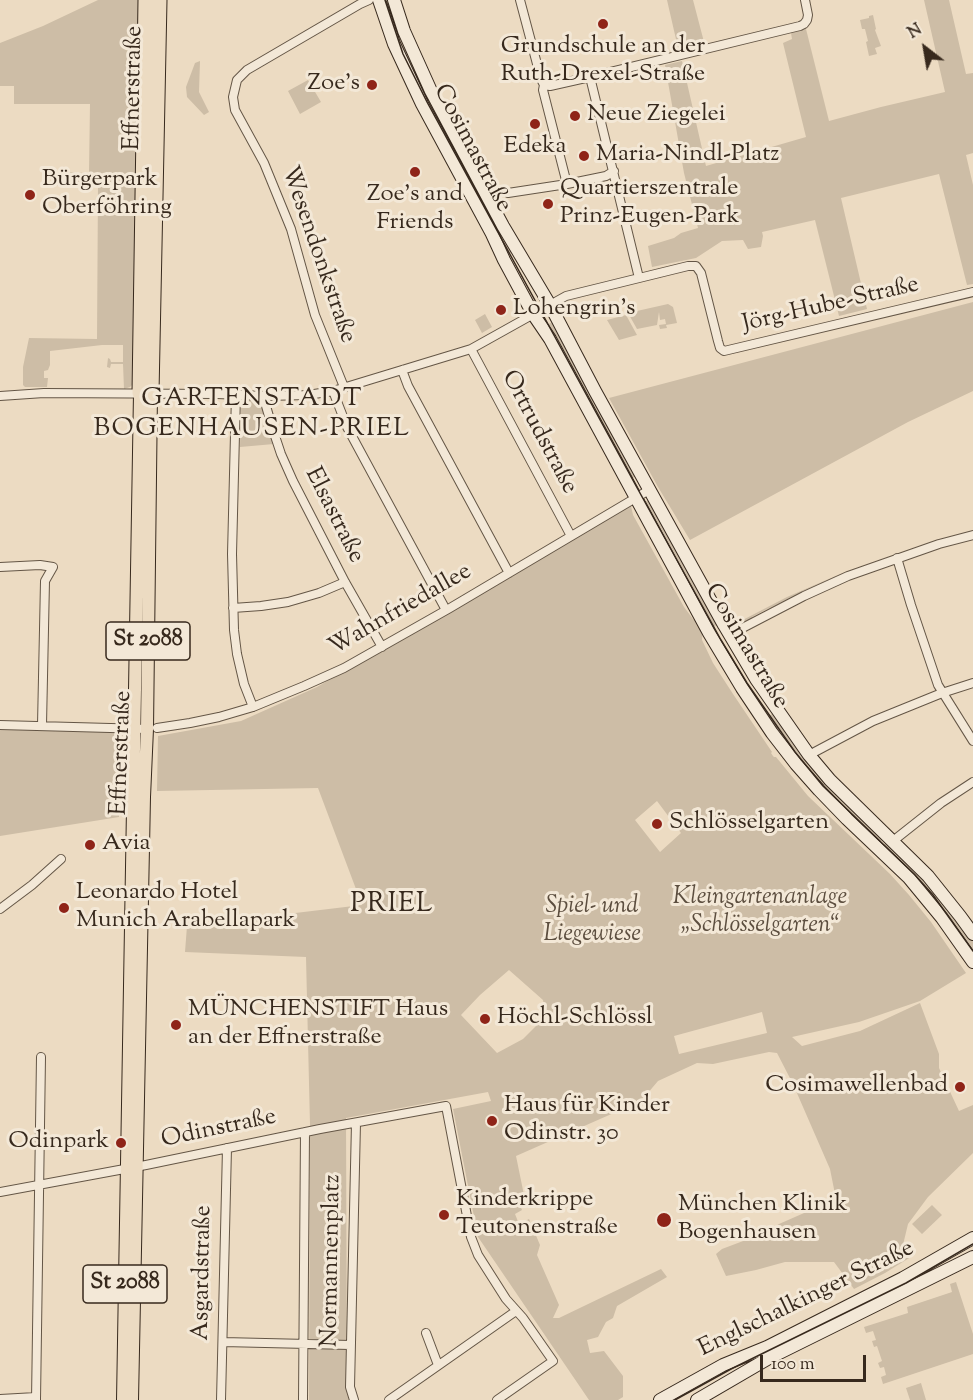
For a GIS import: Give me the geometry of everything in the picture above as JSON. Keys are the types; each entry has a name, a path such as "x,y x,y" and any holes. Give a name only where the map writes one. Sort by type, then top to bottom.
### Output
{"highway":[{"name":"Effnerstraße","path":"145,393 146,0"},
{"name":"Effnerstraße","path":"145,393 159,0"}],"main road":[{"name":"Cosimastraße","path":"379,0 394,44 422,104 504,260 533,314 550,339 715,644 742,688 763,721 796,764 847,819 909,878 942,918 973,962"},
{"name":"Cosimastraße","path":"394,0 404,31 431,91 729,635 776,709 809,755 858,809 893,841 939,889 973,934"},
{"name":"Effnerstraße","path":"145,393 137,552 146,729"},
{"name":"Effnerstraße","path":"123,1400 146,729 145,393"},
{"path":"715,644 729,635"},
{"name":"Effnerstraße","path":"132,1167 132,1400"},
{"name":"Englschalkinger Straße","path":"660,1400 723,1365 766,1347 903,1278 973,1238"},
{"name":"Englschalkinger Straße","path":"697,1400 769,1358 973,1257"}],"street":[{"name":"Wesendonkstraße","path":"344,387 315,315 291,229 267,169 235,110 233,97 237,80 247,70 369,0"},
{"path":"520,0 544,85 543,90 567,184"},
{"path":"544,85 550,86 591,77 800,26 807,20 808,15 805,0"},
{"path":"591,77 639,278"},
{"path":"508,193 606,176 614,171"},
{"name":"Jörg-Hube-Straße","path":"550,305 566,296 696,266 701,273 719,345 724,351 973,292"},
{"path":"0,396 44,393 266,396 308,395 333,391 471,349 550,305"},
{"name":"Ortrudstraße","path":"471,349 571,536"},
{"path":"402,370 408,386 509,573"},
{"path":"333,391 347,427 446,610"},
{"path":"236,394 233,608 237,654 244,684 253,707"},
{"name":"Elsastraße","path":"266,396 266,406 292,481 382,647"},
{"name":"Wahnfriedallee","path":"0,725 146,729 190,723 253,707 344,668 649,490"},
{"path":"729,635 828,585 897,558 973,535"},
{"path":"897,558 938,685 973,741"},
{"path":"0,567 40,565 53,567 45,582 42,725"},
{"path":"233,608 288,602 345,582"},
{"path":"809,755 873,721 973,683"},
{"path":"893,841 941,803 973,782"},
{"path":"0,909 61,859"},
{"path":"0,1399 36,1399 41,1057"},
{"name":"Odinstraße","path":"0,1192 446,1106 471,1237 486,1270 516,1311"},
{"name":"Normannenplatz","path":"354,1400 350,1387 350,1345 356,1123"},
{"name":"Normannenplatz","path":"303,1400 305,1132"},
{"name":"Asgardstraße","path":"221,1400 227,1148"},
{"path":"389,1400 516,1311 553,1361 497,1400"},
{"path":"426,1333 438,1365"},
{"path":"223,1342 350,1345"}],"green space":[{"path":"98,0 141,0 133,384 124,389 123,364 111,364 110,368 107,367 108,358 111,362 123,362 123,345 102,345 50,351 50,365 48,370 44,371 44,378 48,378 47,387 25,387 23,367 29,338 97,339 98,186 57,186 57,172 89,173 90,104 14,104 14,86 0,86 0,43"},
{"path":"667,0 693,0 704,42 678,48"},
{"path":"924,0 949,0 966,74 973,73 973,153 966,155 973,185 973,284 967,285 939,174 841,198 867,309 839,316 815,220 762,232 761,247 748,249 743,240 722,241 696,258 652,267 648,246 698,228 684,173 665,65 682,61 706,166 806,137 783,43 792,39 791,33 806,29 829,121 945,92"},
{"path":"392,5 516,250 505,256 424,103 384,7"},
{"path":"873,15 875,30 881,46 875,48 877,54 869,56 865,29 862,29 860,20"},
{"path":"200,61 199,92 209,112 204,115 187,97 186,87 195,63"},
{"path":"308,80 321,102 300,114 288,91"},
{"path":"973,302 973,391 908,422 690,540 609,398"},
{"path":"668,304 673,307 677,323 666,325 667,328 660,329 659,325 666,324 665,319 660,320 659,312 657,325 637,329 628,313"},
{"path":"485,314 492,327 482,333 475,320"},
{"path":"626,315 637,335 619,340 607,320"},
{"path":"554,321 638,475 629,480 545,326"},
{"path":"245,400 260,400 274,444 240,447 241,405"},
{"path":"651,498 720,623 710,629 642,504"},
{"path":"631,506 633,515 684,607 693,619 703,623 702,640 713,663 773,756 808,796 909,895 931,922 966,973 920,1001 859,1022 792,1037 802,1046 860,1031 920,1003 939,1054 939,1068 959,1111 973,1105 973,1153 928,1197 908,1224 902,1249 914,1255 854,1289 834,1262 785,1262 726,1276 716,1254 722,1249 767,1232 779,1224 836,1199 830,1169 777,1053 769,1052 713,1064 697,1063 658,1081 641,1101 516,1156 524,1195 517,1199 522,1210 515,1214 519,1224 529,1219 540,1245 537,1255 559,1305 553,1318 559,1318 661,1269 667,1277 617,1306 613,1318 606,1322 598,1337 587,1340 590,1353 604,1351 623,1376 623,1397 618,1400 589,1400 478,1237 453,1109 491,1101 488,1092 346,1118 347,1388 350,1400 309,1400 310,1125 306,957 185,952 187,926 362,905 318,788 157,791 158,736 241,721 317,687 622,509","holes":["657,801 681,833 660,852 635,820","509,970 543,1000 546,1016 523,1039 497,1053 461,1015","762,1012 767,1033 679,1054 674,1036"]},
{"path":"847,571 767,609 752,617 752,620 737,627 735,624 787,597"},
{"path":"776,711 886,836 878,844 841,809 765,719"},
{"path":"0,727 123,732 119,817 0,836"},
{"path":"889,839 973,938 973,957 882,847"},
{"path":"932,1205 942,1215 922,1234 912,1224"},
{"path":"956,1282 973,1334 973,1354 883,1384 881,1377 886,1375 884,1367 880,1368 878,1363 882,1361 877,1346 874,1347 872,1341 876,1340 873,1331 866,1333 864,1327 908,1313 907,1307 952,1292 950,1284"},
{"path":"921,1383 926,1400 910,1400 906,1388"}],"tram line":[{"path":"385,0 403,54 427,102 635,484 747,683 795,752 823,786 915,875 933,895 973,951"},
{"path":"675,1400 731,1369 906,1283 973,1244"}],"place":[{"name":"Grundschule an der Ruth-Drexel-Straße","path":"603,24"},
{"name":"Zoe's","path":"372,85"},
{"name":"Neue Ziegelei","path":"575,116"},
{"name":"Edeka","path":"535,124"},
{"name":"Maria-Nindl-Platz","path":"584,156"},
{"name":"Zoe's and Friends","path":"415,172"},
{"name":"Bürgerpark Oberföhring","path":"30,195"},
{"name":"Quartierszentrale Prinz-Eugen-Park","path":"548,204"},
{"name":"Lohengrin's","path":"501,310"},
{"name":"Schlösselgarten","path":"657,824"},
{"name":"Avia","path":"90,845"},
{"name":"Leonardo Hotel Munich Arabellapark","path":"64,908"},
{"name":"Höchl-Schlössl","path":"485,1019"},
{"name":"MÜNCHENSTIFT Haus an der Effnerstraße","path":"176,1025"},
{"name":"Cosimawellenbad","path":"960,1087"},
{"name":"Haus für Kinder Odinstr. 30","path":"492,1121"},
{"name":"Odinpark","path":"121,1143"},
{"name":"Kinderkrippe Teutonenstraße","path":"444,1215"},
{"name":"München Klinik Bogenhausen","path":"664,1220"}],"district":[{"name":"GARTENSTADT BOGENHAUSEN-PRIEL","path":"252,416"},
{"name":"PRIEL","path":"392,906"}],"park label":[{"name":"Kleingartenanlage „Schlösselgarten“","path":"760,913"},
{"name":"Spiel- und Liegewiese","path":"592,922"}]}
